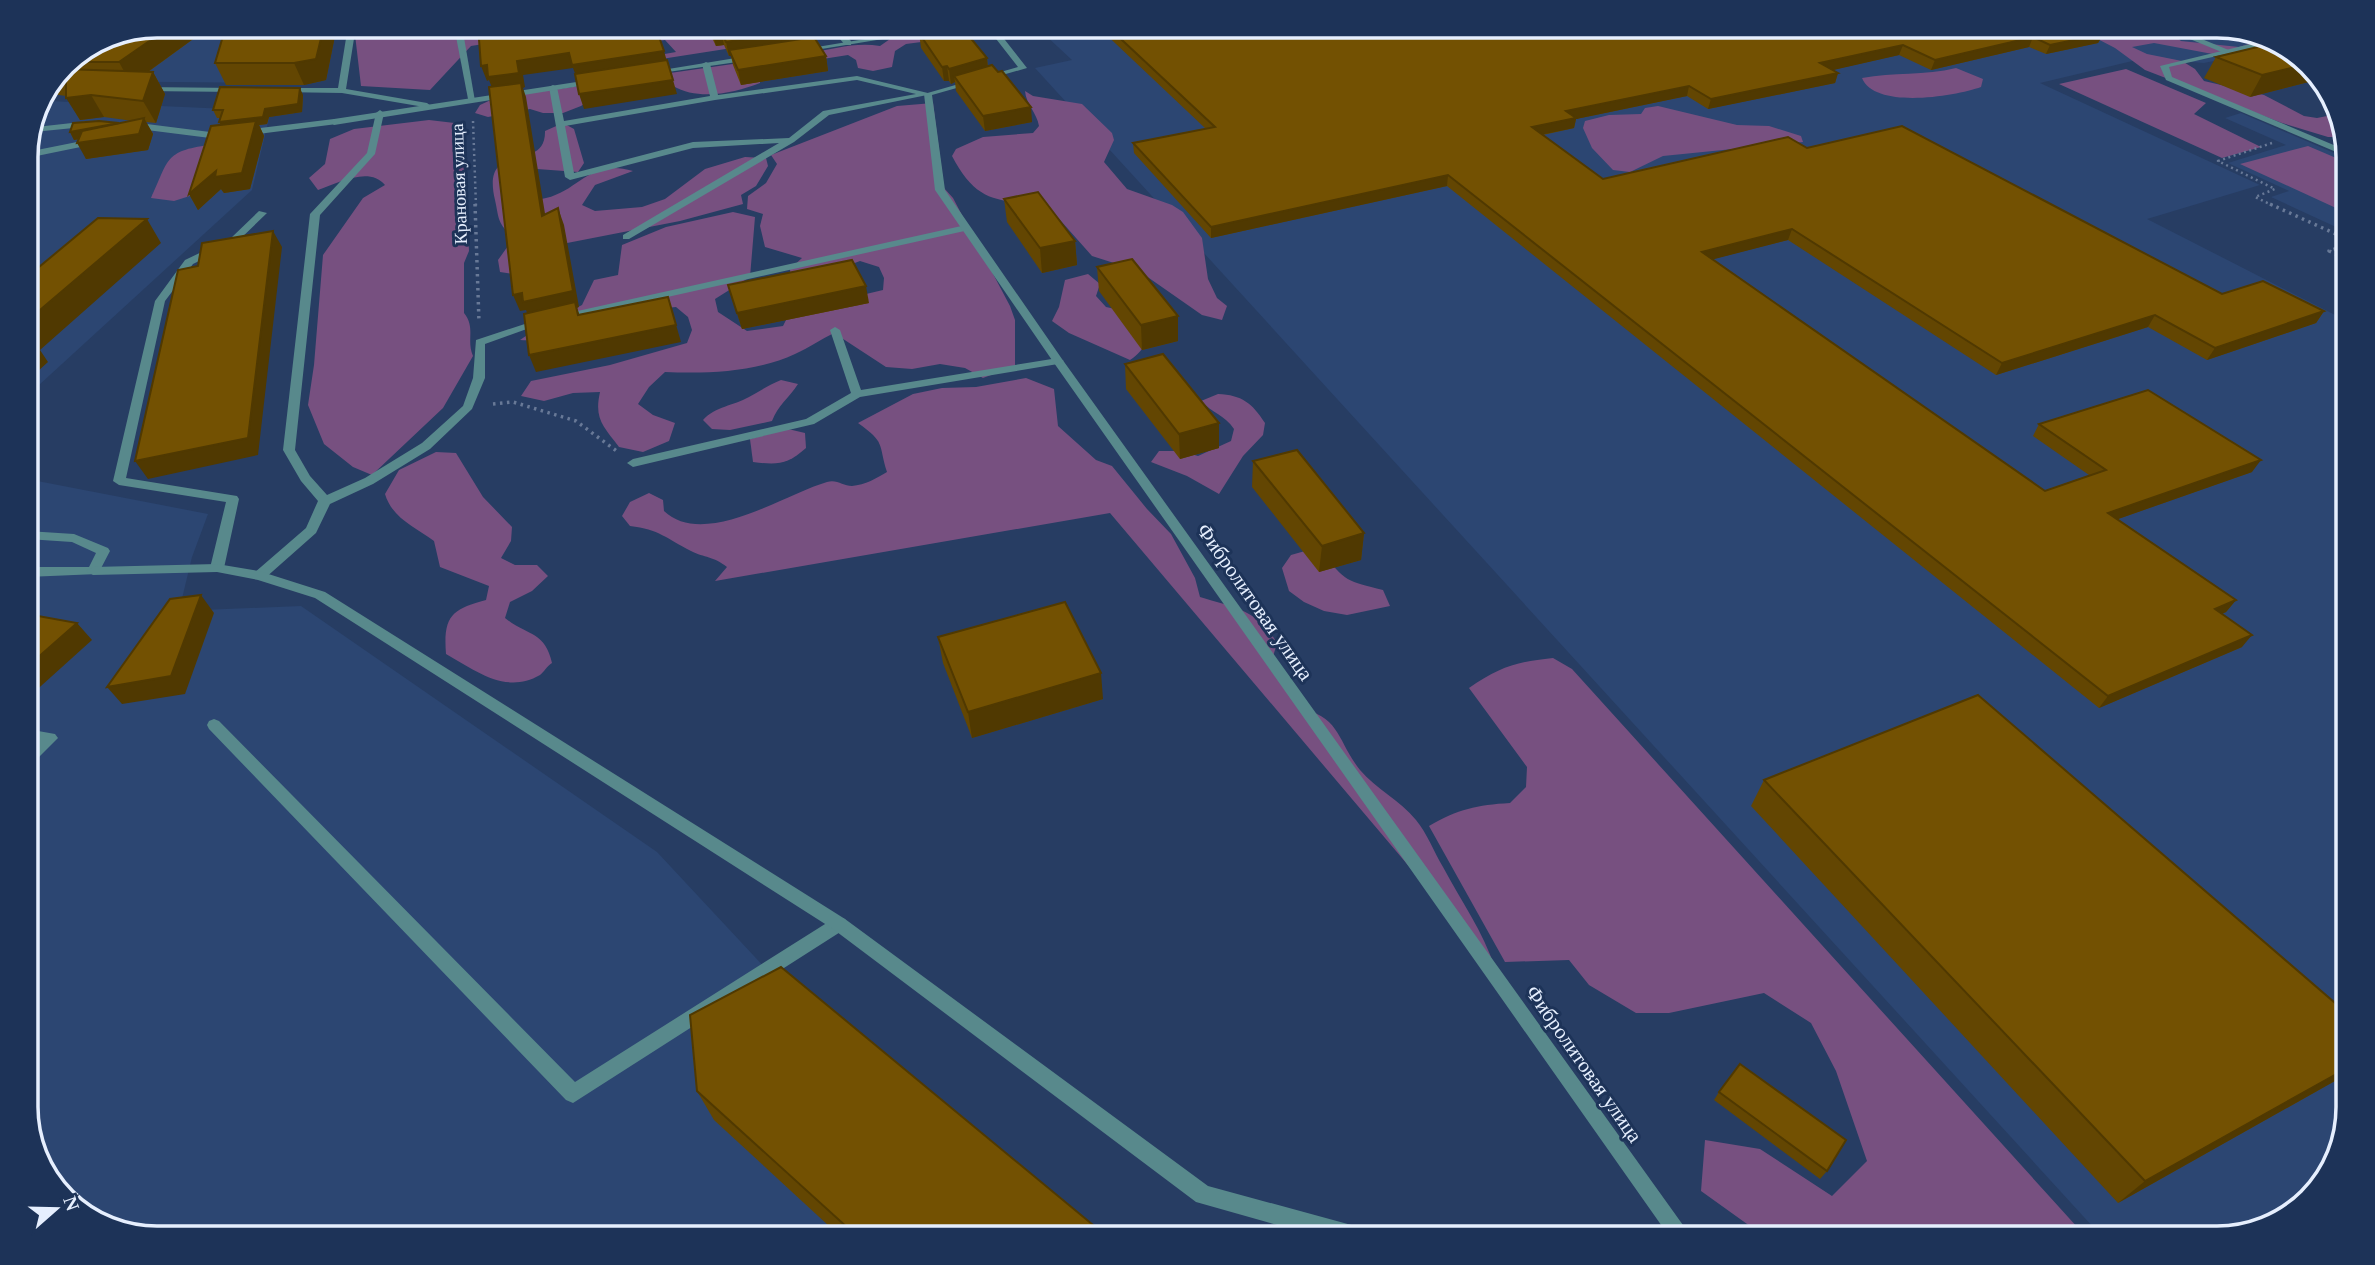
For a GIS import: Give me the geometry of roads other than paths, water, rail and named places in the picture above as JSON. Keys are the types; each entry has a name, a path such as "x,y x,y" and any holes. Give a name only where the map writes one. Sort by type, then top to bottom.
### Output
{"street":[{"path":"342,91 350,38"},
{"name":"Крановая улица","path":"460,38 472,99"},
{"path":"844,38 848,43"},
{"path":"796,51 881,38"},
{"path":"626,237 791,140 827,113 928,94 1023,68 999,38"},
{"path":"2193,38 2227,51"},
{"path":"2254,45 2164,66 2169,78 2336,149"},
{"path":"642,74 758,56"},
{"path":"706,64 715,99"},
{"path":"560,124 857,78 928,94"},
{"path":"116,124 218,136 334,122 604,79"},
{"path":"553,87 570,177 693,145 791,140"},
{"path":"136,89 246,90"},
{"path":"274,90 342,91 427,106"},
{"name":"Фибролитовая улица","path":"928,94 940,190 1058,361 1674,1226"},
{"path":"325,501 305,478 289,450 316,214 371,154 380,113"},
{"path":"43,129 104,122"},
{"path":"124,136 160,128"},
{"path":"39,152 112,138"},
{"path":"216,568 233,499 119,481 160,302 189,262 234,240 262,213"},
{"path":"259,576 311,530 325,501 369,481 426,446 468,407 480,378 480,342 530,324 966,228"},
{"path":"835,330 857,394"},
{"path":"633,463 810,422 857,394 1058,361"},
{"path":"39,536 74,538 103,551 93,571"},
{"path":"39,572 216,568 259,576 320,595 839,925 1203,1195 1306,1226"},
{"path":"214,725 573,1094 839,925"},
{"path":"39,737 50,738 39,749"}]}
